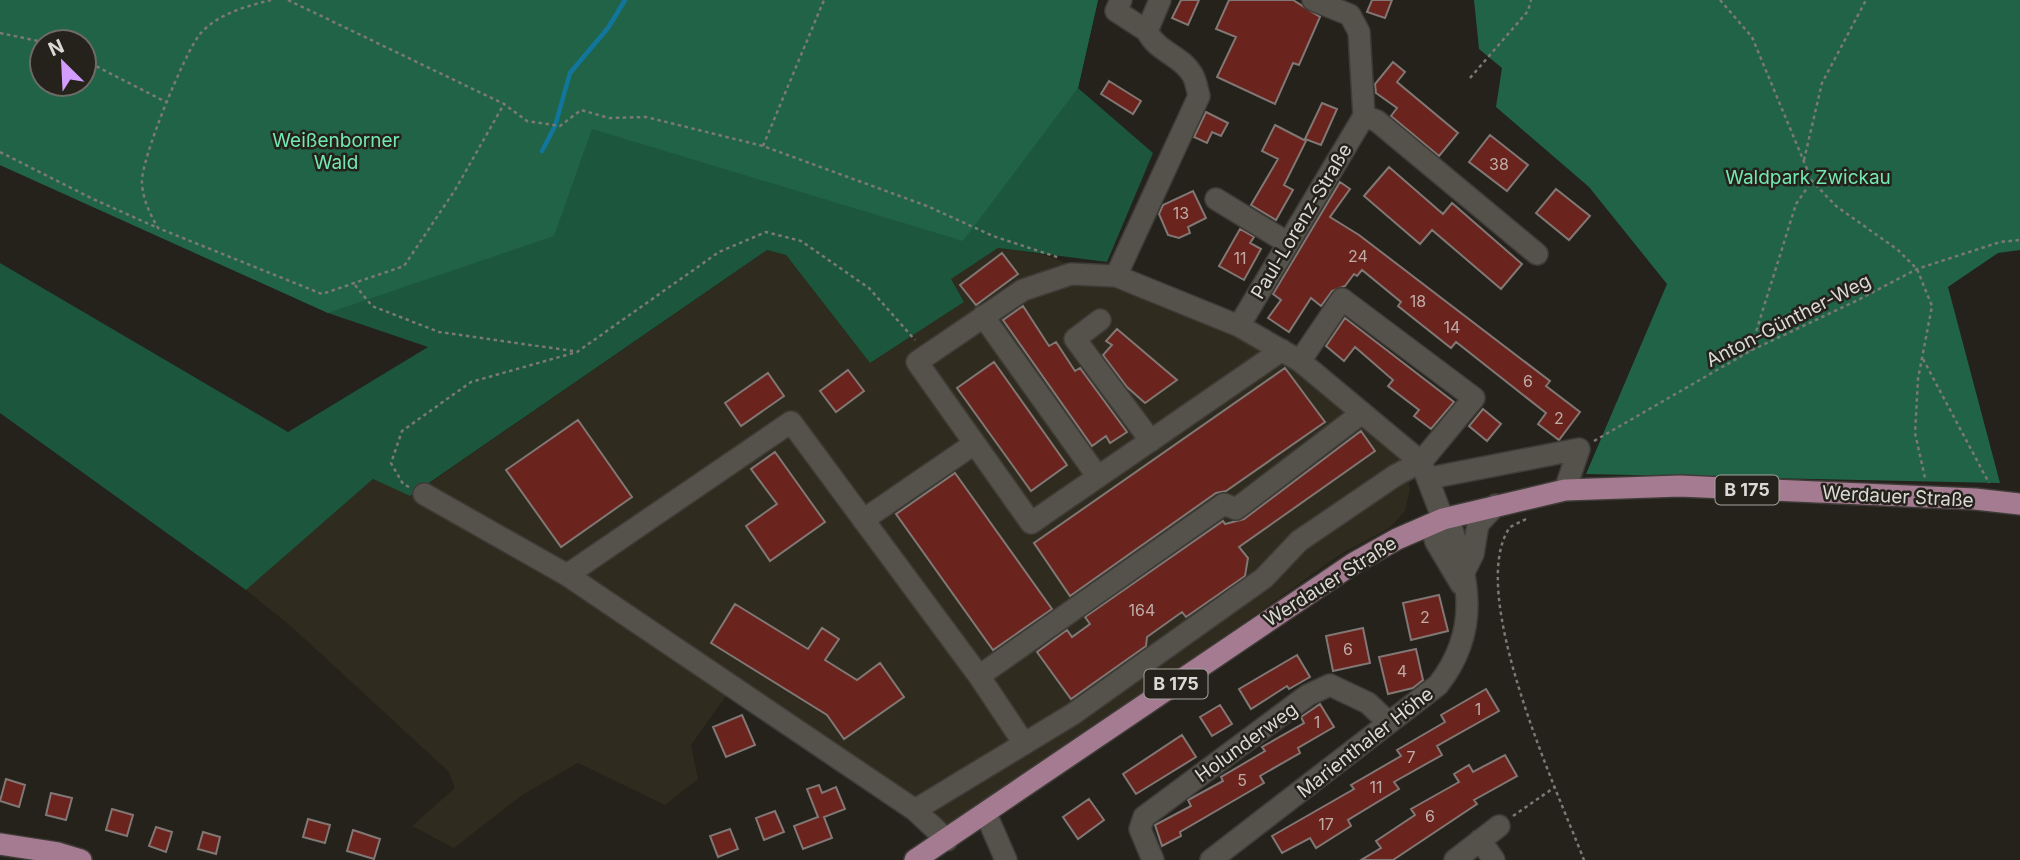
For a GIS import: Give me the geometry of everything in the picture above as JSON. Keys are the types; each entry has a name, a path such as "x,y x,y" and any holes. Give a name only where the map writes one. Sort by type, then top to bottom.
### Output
{"main road":[{"name":"Werdauer Straße","path":"915,860 1354,563 1441,521 1496,505 1565,490 1680,486 1929,497 2020,504"},
{"path":"0,844 58,853 81,860"}],"street":[{"path":"1116,276 1199,96 1193,75 1185,65 1153,44 1147,31 1116,11 1121,0"},
{"path":"1147,31 1160,0"},
{"path":"1313,0 1353,7 1359,32 1364,116 1377,121 1537,254"},
{"name":"Paul-Lorenz-Straße","path":"1239,326 1364,116"},
{"path":"1216,199 1288,243"},
{"path":"1425,470 1475,398 1342,299 1291,355 1151,441 1031,523 917,362 1023,290 1071,274 1116,276 1239,326 1291,355 1362,413 1425,470 1441,521"},
{"path":"983,316 1098,477"},
{"path":"1100,320 1074,339 1151,441"},
{"path":"979,676 1224,504 1236,509 1362,413"},
{"path":"567,575 792,422 979,676 1023,742"},
{"path":"863,520 974,444"},
{"path":"915,810 1073,714 1264,578 1299,541 1396,475 1579,449 1565,490"},
{"path":"425,494 567,575 915,810 947,840"},
{"name":"Marienthaler Höhe","path":"1211,860 1438,685 1454,666 1466,631 1465,582 1478,524 1496,505"},
{"name":"Marienthaler Höhe","path":"1441,521 1465,582"},
{"name":"Holunderweg","path":"1153,860 1140,829 1144,817 1308,695 1330,685 1368,703 1389,723"},
{"path":"986,814 1006,860"},
{"path":"1455,860 1499,826"},
{"path":"1480,840 1493,860"}],"path":[{"path":"158,228 146,207 141,181 166,102 200,35 243,7 271,0"},
{"path":"288,0 504,104 527,121 560,126 581,110 609,118 646,117 763,146 927,206 993,236 1067,260"},
{"path":"763,146 824,0"},
{"path":"1470,78 1528,10 1531,0"},
{"path":"1720,0 1752,37 1812,181 1836,206 1898,250 1917,269 1931,306 1918,379 1915,432 1929,497"},
{"path":"1804,160 1822,83 1866,0"},
{"path":"0,33 28,39"},
{"path":"98,67 166,102"},
{"path":"0,152 158,228 323,294 404,266 455,190 504,104"},
{"path":"1750,351 1796,204 1812,181"},
{"path":"425,494 403,484 391,463 402,431 471,382 577,352 719,252 766,232 801,241 869,288 927,355"},
{"name":"Anton-Günther-Weg","path":"1579,449 1750,351 1917,269 2000,243 2020,240"},
{"path":"354,284 372,306 439,331 577,352"},
{"path":"1923,359 1998,502"},
{"path":"1530,517 1510,527 1497,559 1505,639 1584,860"},
{"path":"1499,826 1556,787"}],"shaded area":[{"path":"998,248 1046,255 1252,341 1297,370 1404,456 1410,489 1405,511 1391,527 1341,554 1046,763 950,827 934,820 728,693 691,745 698,779 665,805 578,763 522,795 454,848 412,826 455,788 449,772 293,628 246,590 373,479 411,496 767,250 786,255 870,363 964,302 950,279"}],"green space":[{"path":"0,0 1098,0 1078,88 1153,153 1107,262 998,248 951,279 964,302 870,363 786,255 767,250 410,496 373,479 246,590 0,413 0,263 288,432 428,347 328,313 0,165"},
{"name":"Weißenborner Wald","path":"0,0 1098,0 1078,88 963,241 592,129 554,236 328,313 0,165"},
{"name":"Waldpark Zwickau","path":"1474,0 2020,0 2020,250 1998,253 1948,287 2000,483 1586,474 1667,284 1589,187 1496,107 1502,68 1479,49"}],"building":[{"path":"1181,0 1199,0 1188,25 1172,18"},
{"path":"1229,0 1293,0 1320,17 1299,65 1293,63 1275,104 1217,77 1236,37 1216,29"},
{"path":"1372,0 1392,0 1385,18 1367,12"},
{"path":"1393,62 1405,72 1397,82 1458,133 1439,156 1391,116 1397,108 1376,93 1375,84"},
{"path":"1109,81 1141,101 1133,114 1101,94"},
{"path":"1322,103 1337,109 1321,145 1305,139"},
{"path":"1206,112 1228,123 1221,136 1212,132 1207,143 1194,137"},
{"path":"1275,125 1306,141 1284,185 1293,190 1276,220 1251,205 1278,159 1262,151"},
{"path":"1490,135 1528,165 1507,191 1469,162"},
{"path":"1389,167 1443,214 1452,203 1522,264 1501,289 1432,230 1420,244 1364,196"},
{"path":"1340,182 1350,189 1330,217 1359,235 1550,381 1546,386 1580,412 1559,440 1538,424 1546,413 1456,342 1451,348 1398,306 1401,302 1362,270 1357,276 1354,274 1345,286 1332,291 1321,306 1311,298 1289,332 1268,318 1281,300 1273,294"},
{"path":"1556,189 1590,216 1569,240 1536,213"},
{"path":"1193,191 1206,218 1188,227 1190,233 1179,238 1168,235 1159,214 1163,205"},
{"path":"1240,229 1254,237 1250,243 1261,249 1244,280 1219,266"},
{"path":"1002,253 1018,274 976,305 960,285"},
{"path":"1023,306 1049,346 1056,342 1075,371 1080,368 1127,432 1110,443 1106,436 1092,446 1003,320"},
{"path":"1345,318 1454,402 1431,429 1414,416 1419,410 1388,386 1393,380 1355,347 1344,361 1326,346"},
{"path":"1117,329 1177,380 1145,403 1127,387 1103,355 1112,345 1106,341"},
{"path":"994,362 1067,465 1031,491 957,388"},
{"path":"1285,368 1325,422 1226,491 1216,493 1070,596 1034,543"},
{"path":"848,370 864,391 836,412 820,391"},
{"path":"768,373 784,396 741,426 725,403"},
{"path":"1483,409 1501,424 1487,441 1469,426"},
{"path":"578,420 632,497 561,547 506,470"},
{"path":"1361,431 1375,451 1239,547 1248,558 1245,576 1186,617 1182,612 1147,637 1146,646 1071,699 1037,652 1067,630 1072,637 1090,624 1085,617 1223,521 1225,524 1244,519"},
{"path":"775,452 825,522 770,561 746,526 777,504 751,469"},
{"path":"955,473 1052,609 993,650 896,514"},
{"path":"1439,595 1448,631 1411,640 1403,603"},
{"path":"735,604 808,649 822,628 839,639 825,660 857,680 880,663 904,697 844,739 827,715 711,643"},
{"path":"1363,628 1370,663 1333,671 1326,636"},
{"path":"1416,649 1423,680 1413,688 1388,694 1379,657"},
{"path":"1297,655 1310,677 1289,689 1287,686 1251,709 1239,689"},
{"path":"1486,689 1499,711 1437,746 1442,755 1394,782 1399,789 1348,820 1351,826 1316,848 1310,838 1282,853 1272,836 1354,789 1351,785 1401,756 1397,750 1445,722 1441,715"},
{"path":"1320,704 1334,727 1298,748 1300,753 1260,776 1264,783 1180,832 1181,836 1162,846 1155,825 1191,806 1188,800 1223,781 1221,777 1265,751 1262,747 1304,723 1301,717"},
{"path":"1220,705 1232,724 1212,736 1200,717"},
{"path":"742,715 755,745 726,757 713,727"},
{"path":"1182,735 1196,757 1136,794 1123,774"},
{"path":"1505,755 1517,776 1474,800 1477,804 1393,860 1361,860 1381,848 1376,841 1415,815 1411,809 1459,782 1454,774 1469,765 1473,772"},
{"path":"6,779 25,785 19,807 0,801"},
{"path":"819,785 822,793 836,787 845,809 824,817 832,838 803,849 794,826 818,817 807,789"},
{"path":"51,793 72,798 66,820 46,815"},
{"path":"1089,799 1104,820 1078,839 1063,817"},
{"path":"112,809 133,815 127,836 106,830"},
{"path":"775,811 784,832 764,840 756,818"},
{"path":"308,819 330,825 325,843 303,837"},
{"path":"156,827 172,832 166,852 149,846"},
{"path":"730,829 738,849 718,857 710,836"},
{"path":"353,830 380,839 374,859 347,851"},
{"path":"203,832 220,837 216,854 198,849"}],"waterway":[{"path":"542,151 555,126 570,73 608,28 625,0"}]}
